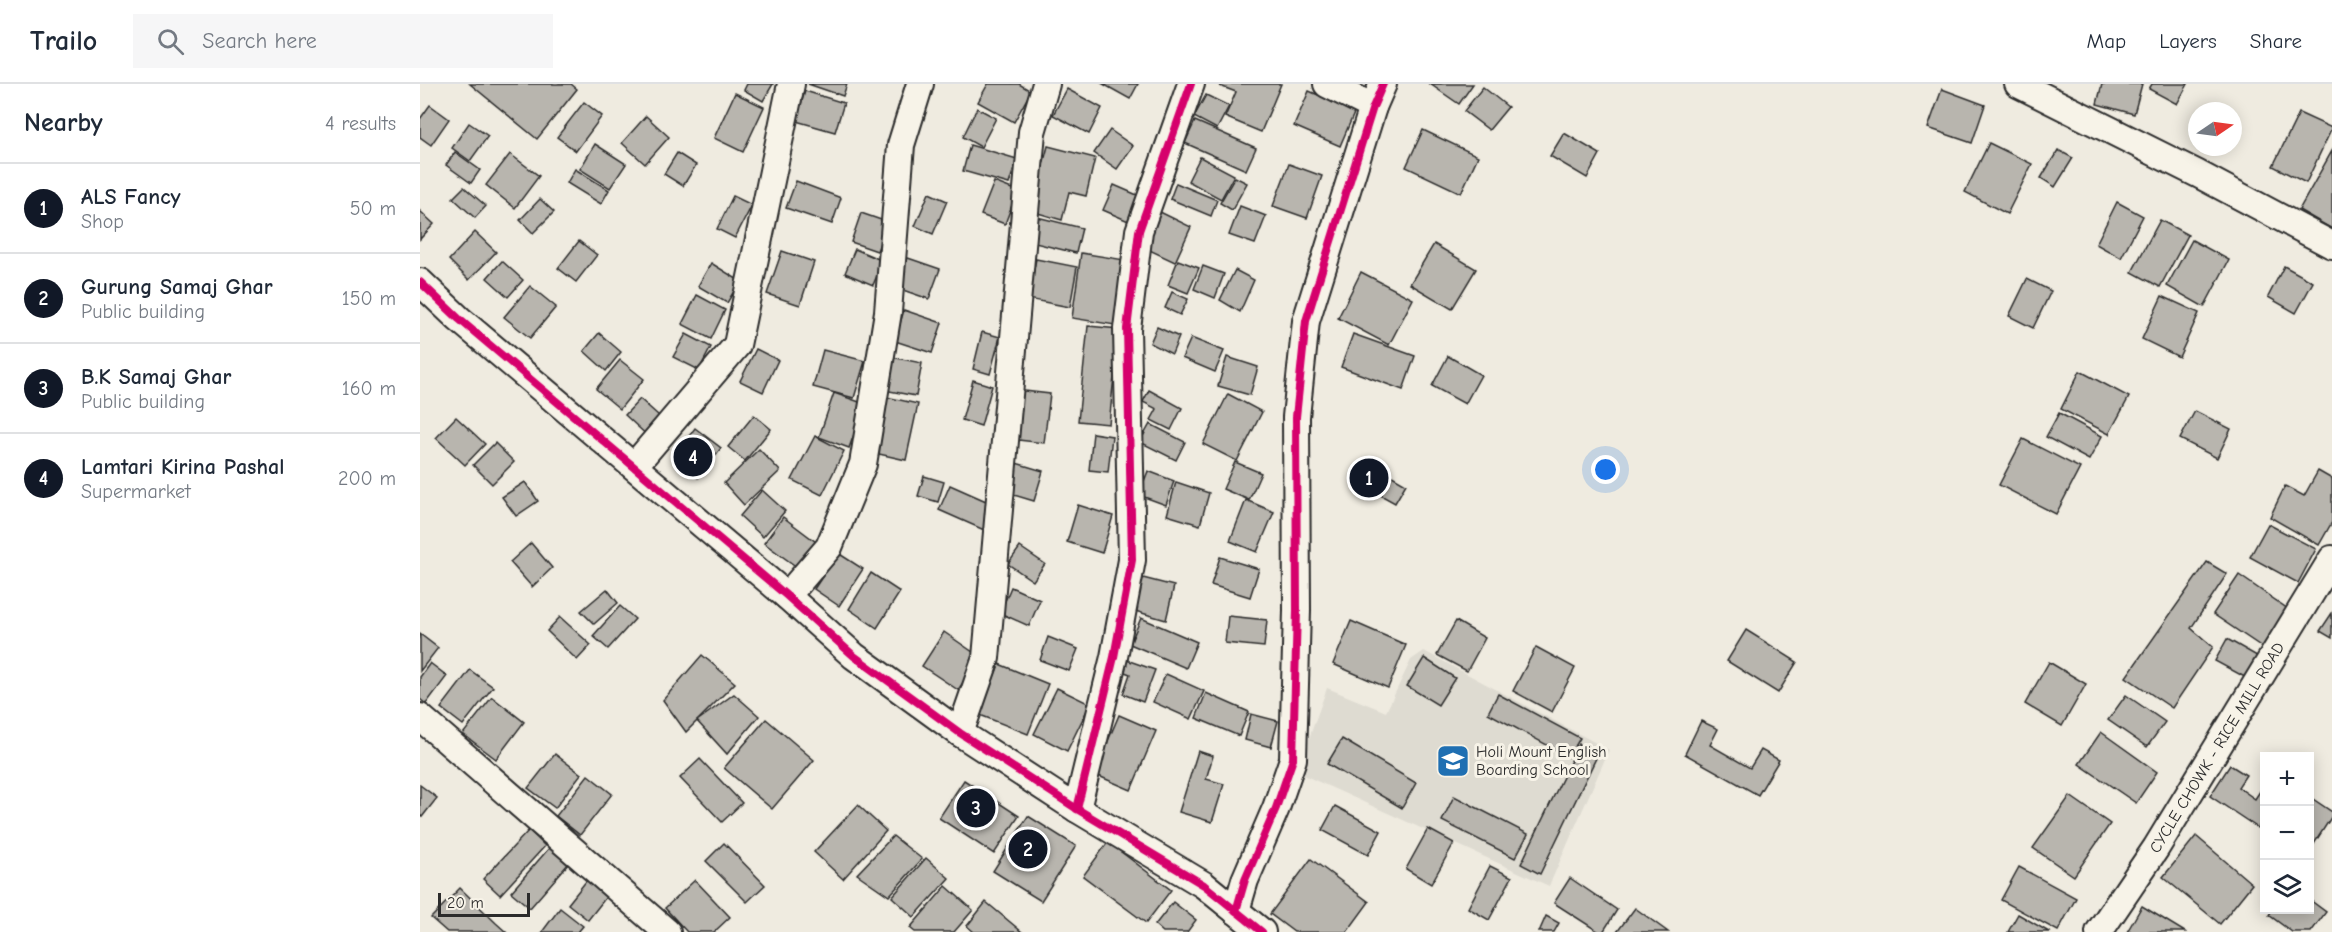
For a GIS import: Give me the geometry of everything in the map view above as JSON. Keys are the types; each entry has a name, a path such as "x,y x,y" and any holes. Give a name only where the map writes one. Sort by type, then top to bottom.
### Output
{"street":[{"path":"634,466 737,345 791,84"},
{"path":"787,596 829,547 863,464 888,312 901,145 920,84"},
{"path":"960,733 986,658 1032,132 1046,84"},
{"path":"1077,809 1114,657 1132,560 1127,329 1139,231 1191,84"},
{"path":"1236,910 1245,880 1276,808 1293,759 1297,610 1296,417 1305,321 1378,96 1327,84"},
{"path":"2018,84 2198,174 2332,245"},
{"path":"420,282 459,319 787,596 854,656 960,733 1077,809 1204,885 1262,932"},
{"name":"CYCLE CHOWK - RICE MILL ROAD","path":"2099,932 2156,848 2332,560"},
{"path":"420,717 667,932"}],"shaded area":[{"name":"Holi Mount English Boarding School","path":"1424,651 1609,750 1549,886 1297,772 1327,688 1386,712 1411,660"}],"building":[{"path":"470,84 571,84 577,89 537,139"},
{"path":"747,84 773,84 763,101 744,90"},
{"path":"808,84 847,84 843,96"},
{"path":"988,84 1019,84 1031,91 1014,122 978,102"},
{"path":"1103,84 1138,84 1130,99"},
{"path":"1221,84 1281,84 1261,132 1225,117 1236,92 1220,86"},
{"path":"1430,84 1473,84 1459,104"},
{"path":"2102,84 2142,84 2134,114 2097,104"},
{"path":"2152,84 2188,84 2177,104 2149,89"},
{"path":"1483,87 1508,107 1489,130 1464,111"},
{"path":"1067,89 1102,108 1089,134 1053,115"},
{"path":"1942,89 1985,105 1972,143 1928,128"},
{"path":"805,91 844,103 835,132 796,121"},
{"path":"1309,91 1355,111 1340,146 1294,126"},
{"path":"735,93 764,107 743,152 714,138"},
{"path":"1206,95 1229,106 1217,129 1194,117"},
{"path":"584,102 602,116 576,151 557,137"},
{"path":"430,105 449,119 431,145 420,137 420,119"},
{"path":"977,108 996,118 981,147 963,137"},
{"path":"2299,113 2332,128 2306,183 2273,166"},
{"path":"646,116 669,137 645,164 622,143"},
{"path":"1195,121 1256,148 1246,170 1185,143"},
{"path":"469,123 488,136 470,161 452,148"},
{"path":"1110,130 1133,146 1117,169 1094,153"},
{"path":"1423,130 1478,156 1461,193 1406,167"},
{"path":"1564,133 1600,154 1587,178 1550,156"},
{"path":"1989,143 2032,164 2007,214 1965,192"},
{"path":"595,144 626,164 610,188 580,169"},
{"path":"970,145 1017,159 1009,184 963,171"},
{"path":"1048,146 1095,158 1086,196 1069,192 1062,220 1031,211"},
{"path":"2058,150 2073,158 2055,187 2041,178"},
{"path":"2332,151 2332,229 2299,210"},
{"path":"455,152 480,170 471,183 446,165"},
{"path":"677,153 696,165 683,186 664,174"},
{"path":"510,154 539,176 515,208 486,185"},
{"path":"1200,157 1234,175 1221,199 1188,181"},
{"path":"1289,164 1322,176 1307,218 1273,206"},
{"path":"575,169 609,190 601,204 567,183"},
{"path":"1235,177 1247,183 1232,210 1220,203"},
{"path":"796,181 841,198 832,224 786,208"},
{"path":"994,182 1017,191 1005,224 981,215"},
{"path":"1176,183 1217,200 1211,216 1170,199"},
{"path":"1114,185 1144,198 1133,223 1103,210"},
{"path":"464,187 486,206 475,218 453,198"},
{"path":"929,193 947,201 933,234 915,226"},
{"path":"733,196 752,205 735,238 717,229"},
{"path":"540,199 554,212 533,233 520,220"},
{"path":"2117,202 2143,216 2121,258 2096,244"},
{"path":"1240,206 1266,216 1255,244 1229,235"},
{"path":"420,211 434,224 420,239"},
{"path":"1160,212 1191,227 1175,262 1143,247"},
{"path":"861,213 887,222 877,251 851,242"},
{"path":"1037,217 1082,228 1076,253 1031,242"},
{"path":"2160,220 2188,235 2160,287 2132,272"},
{"path":"475,232 496,252 469,280 449,260"},
{"path":"2192,240 2229,260 2204,307 2167,286"},
{"path":"579,241 597,255 576,282 558,268"},
{"path":"1434,244 1476,269 1452,309 1410,284"},
{"path":"855,249 883,261 873,285 845,273"},
{"path":"782,251 814,262 800,305 767,294"},
{"path":"1081,253 1125,260 1115,325 1072,318"},
{"path":"908,258 940,269 929,299 897,288"},
{"path":"1036,259 1077,267 1070,307 1028,299"},
{"path":"1178,260 1199,268 1188,293 1168,285"},
{"path":"502,261 523,280 508,297 487,278"},
{"path":"711,263 740,281 727,303 698,286"},
{"path":"1203,266 1224,274 1215,298 1194,289"},
{"path":"2284,266 2313,282 2296,313 2268,297"},
{"path":"1235,270 1254,280 1240,312 1220,300"},
{"path":"1361,272 1413,299 1389,345 1338,318"},
{"path":"2027,279 2051,291 2033,328 2009,316"},
{"path":"530,286 556,307 530,338 504,317"},
{"path":"1172,292 1188,299 1180,315 1165,308"},
{"path":"697,295 725,310 711,339 682,324"},
{"path":"2162,296 2199,313 2179,357 2142,339"},
{"path":"904,310 942,323 932,353 895,341"},
{"path":"1088,326 1119,329 1109,424 1078,421"},
{"path":"1157,327 1179,337 1172,354 1150,343"},
{"path":"982,332 1000,337 990,374 973,369"},
{"path":"599,333 621,352 606,371 584,351"},
{"path":"686,334 711,347 699,370 673,357"},
{"path":"1353,334 1415,356 1403,390 1341,367"},
{"path":"1191,338 1224,351 1215,372 1182,358"},
{"path":"756,349 778,360 763,392 740,381"},
{"path":"823,350 865,361 854,398 813,387"},
{"path":"1448,356 1481,375 1465,404 1432,386"},
{"path":"891,357 922,363 916,396 884,390"},
{"path":"1227,357 1258,367 1250,395 1218,386"},
{"path":"620,360 644,379 620,409 596,389"},
{"path":"2080,371 2129,397 2109,434 2061,409"},
{"path":"973,380 992,386 981,426 962,420"},
{"path":"1016,390 1050,394 1044,443 1010,439"},
{"path":"1149,390 1182,408 1171,430 1151,420 1157,409 1143,402"},
{"path":"834,393 865,404 849,448 819,437"},
{"path":"1228,394 1262,412 1237,461 1203,444"},
{"path":"882,396 918,404 906,460 870,452"},
{"path":"640,399 667,423 651,439 625,415"},
{"path":"2195,411 2231,429 2217,458 2180,439"},
{"path":"2059,413 2102,436 2089,460 2046,437"},
{"path":"754,415 771,429 745,461 728,447"},
{"path":"456,417 485,444 465,465 436,438"},
{"path":"1150,424 1185,442 1176,460 1140,442"},
{"path":"695,428 721,448 698,478 672,459"},
{"path":"1093,433 1112,436 1108,472 1089,470"},
{"path":"815,436 844,451 822,495 792,480"},
{"path":"2023,439 2080,468 2056,514 1999,485"},
{"path":"495,443 514,462 492,484 473,465"},
{"path":"759,449 780,471 744,505 724,483"},
{"path":"1235,462 1261,473 1249,500 1223,489"},
{"path":"1368,462 1406,484 1395,503 1357,482"},
{"path":"1016,463 1043,471 1034,501 1007,493"},
{"path":"1148,471 1174,481 1166,505 1139,495"},
{"path":"2318,471 2332,479 2332,522 2319,545 2270,517 2285,486 2304,496"},
{"path":"924,476 944,482 938,502 918,496"},
{"path":"525,482 538,501 516,516 502,497"},
{"path":"1176,482 1209,493 1200,525 1167,515"},
{"path":"950,485 995,505 984,530 939,510"},
{"path":"762,490 785,511 763,537 740,516"},
{"path":"1246,500 1274,512 1257,552 1230,541"},
{"path":"1078,505 1113,516 1102,553 1067,542"},
{"path":"783,517 816,542 797,567 764,543"},
{"path":"2268,524 2316,549 2298,583 2250,557"},
{"path":"531,543 552,568 532,587 510,562"},
{"path":"1020,547 1045,564 1033,581 1008,564"},
{"path":"838,553 863,569 839,606 814,589"},
{"path":"1220,557 1259,569 1250,597 1211,585"},
{"path":"2207,562 2227,574 2191,628 2213,647 2172,708 2126,677"},
{"path":"871,573 900,592 877,628 849,609"},
{"path":"2239,575 2288,609 2262,647 2213,614"},
{"path":"1143,578 1174,586 1166,620 1135,611"},
{"path":"1011,587 1040,600 1029,626 1000,613"},
{"path":"607,589 618,603 594,624 581,611"},
{"path":"620,606 635,619 608,649 593,636"},
{"path":"2332,613 2332,638 2320,631"},
{"path":"1228,616 1267,620 1264,647 1225,643"},
{"path":"560,617 591,645 577,660 547,631"},
{"path":"1141,618 1197,642 1186,668 1130,644"},
{"path":"1351,621 1406,645 1388,688 1333,664"},
{"path":"1456,621 1485,638 1467,671 1437,655"},
{"path":"1746,630 1797,662 1778,693 1727,661"},
{"path":"944,632 980,657 958,690 922,666"},
{"path":"420,634 438,648 420,671"},
{"path":"1048,637 1078,649 1069,671 1040,660"},
{"path":"2227,639 2264,660 2252,681 2215,661"},
{"path":"1536,647 1575,668 1552,712 1513,691"},
{"path":"702,655 735,683 686,732 663,700"},
{"path":"1121,658 1155,670 1143,702 1123,694 1130,674 1117,669"},
{"path":"1424,658 1455,678 1438,705 1407,686"},
{"path":"2049,662 2086,684 2062,726 2025,704"},
{"path":"430,663 447,676 426,704 420,699 420,677"},
{"path":"999,664 1048,684 1028,734 980,715"},
{"path":"470,670 493,687 463,725 441,708"},
{"path":"1166,674 1204,691 1191,719 1153,702"},
{"path":"1057,688 1090,704 1067,751 1034,734"},
{"path":"1206,693 1249,712 1239,736 1196,718"},
{"path":"734,694 759,716 727,754 697,721"},
{"path":"1498,694 1580,738 1569,757 1488,713"},
{"path":"2126,695 2165,722 2147,747 2108,720"},
{"path":"492,697 524,722 496,759 463,734"},
{"path":"1251,714 1278,721 1271,747 1245,740"},
{"path":"1119,715 1156,731 1131,790 1094,774"},
{"path":"766,719 814,760 772,809 724,768"},
{"path":"1701,721 1718,729 1710,745 1750,768 1761,750 1779,760 1758,795 1685,754"},
{"path":"2101,732 2157,772 2136,803 2079,764"},
{"path":"1342,739 1416,783 1402,808 1327,764"},
{"path":"1579,744 1598,754 1540,874 1521,864"},
{"path":"1198,751 1213,756 1206,779 1224,784 1212,822 1179,812"},
{"path":"555,754 581,774 555,808 528,788"},
{"path":"700,759 742,803 722,822 680,778"},
{"path":"2230,765 2246,775 2238,787 2255,799 2260,791 2258,828 2210,796"},
{"path":"588,775 612,794 580,835 556,816"},
{"path":"964,780 1019,816 994,854 939,818"},
{"path":"420,785 437,798 422,817 420,815"},
{"path":"1454,796 1528,834 1515,858 1442,821"},
{"path":"2070,796 2110,824 2074,876 2033,848"},
{"path":"2314,800 2332,812 2332,816 2314,844"},
{"path":"858,805 886,831 843,879 814,852"},
{"path":"1335,806 1381,831 1368,855 1322,830"},
{"path":"1028,816 1076,846 1041,901 993,871"},
{"path":"1428,829 1454,843 1431,884 1406,869"},
{"path":"529,830 545,846 500,895 483,879"},
{"path":"893,836 922,859 889,896 857,874"},
{"path":"2196,836 2252,884 2220,924 2163,877"},
{"path":"1108,842 1171,890 1146,923 1083,876"},
{"path":"724,843 765,885 747,902 706,861"},
{"path":"550,847 569,863 530,908 511,892"},
{"path":"926,858 949,878 914,917 892,897"},
{"path":"1311,859 1369,902 1347,932 1294,932 1270,914"},
{"path":"1490,866 1512,877 1489,920 1468,908"},
{"path":"2019,867 2076,898 2058,931 2001,900"},
{"path":"591,875 610,892 588,920 568,904"},
{"path":"1570,878 1617,910 1603,932 1599,932 1554,903"},
{"path":"695,880 730,917 714,932 687,932 665,908"},
{"path":"946,886 973,910 954,932 915,932 910,928"},
{"path":"460,888 506,932 447,932 431,918"},
{"path":"986,902 1022,932 974,932 967,926"},
{"path":"1173,902 1196,920 1187,932 1163,932 1155,925"},
{"path":"2314,903 2326,912 2311,932 2292,932 2269,915 2314,914"},
{"path":"2142,906 2185,932 2127,932"},
{"path":"560,908 583,926 578,932 542,932"},
{"path":"1635,908 1668,932 1617,932"},
{"path":"2018,914 2049,932 2008,932"},
{"path":"1546,916 1559,923 1554,932 1539,932"}],"cycle path":[{"path":"1077,809 1114,657 1132,560 1127,329 1139,231 1191,84"},
{"path":"1236,911 1245,880 1276,808 1293,759 1297,610 1296,417 1306,321 1373,107 1383,84"},
{"path":"420,282 459,319 787,596 854,656 960,733 1077,809 1204,885 1262,932"}],"place":[{"name":"Lamtari Kirina Pashal","path":"693,457"},
{"name":"ALS Fancy","path":"1369,478"},
{"name":"Holi Mount English Boarding School","path":"1453,761"},
{"name":"B.K Samaj Ghar","path":"976,808"},
{"name":"Gurung Samaj Ghar","path":"1028,849"}]}
